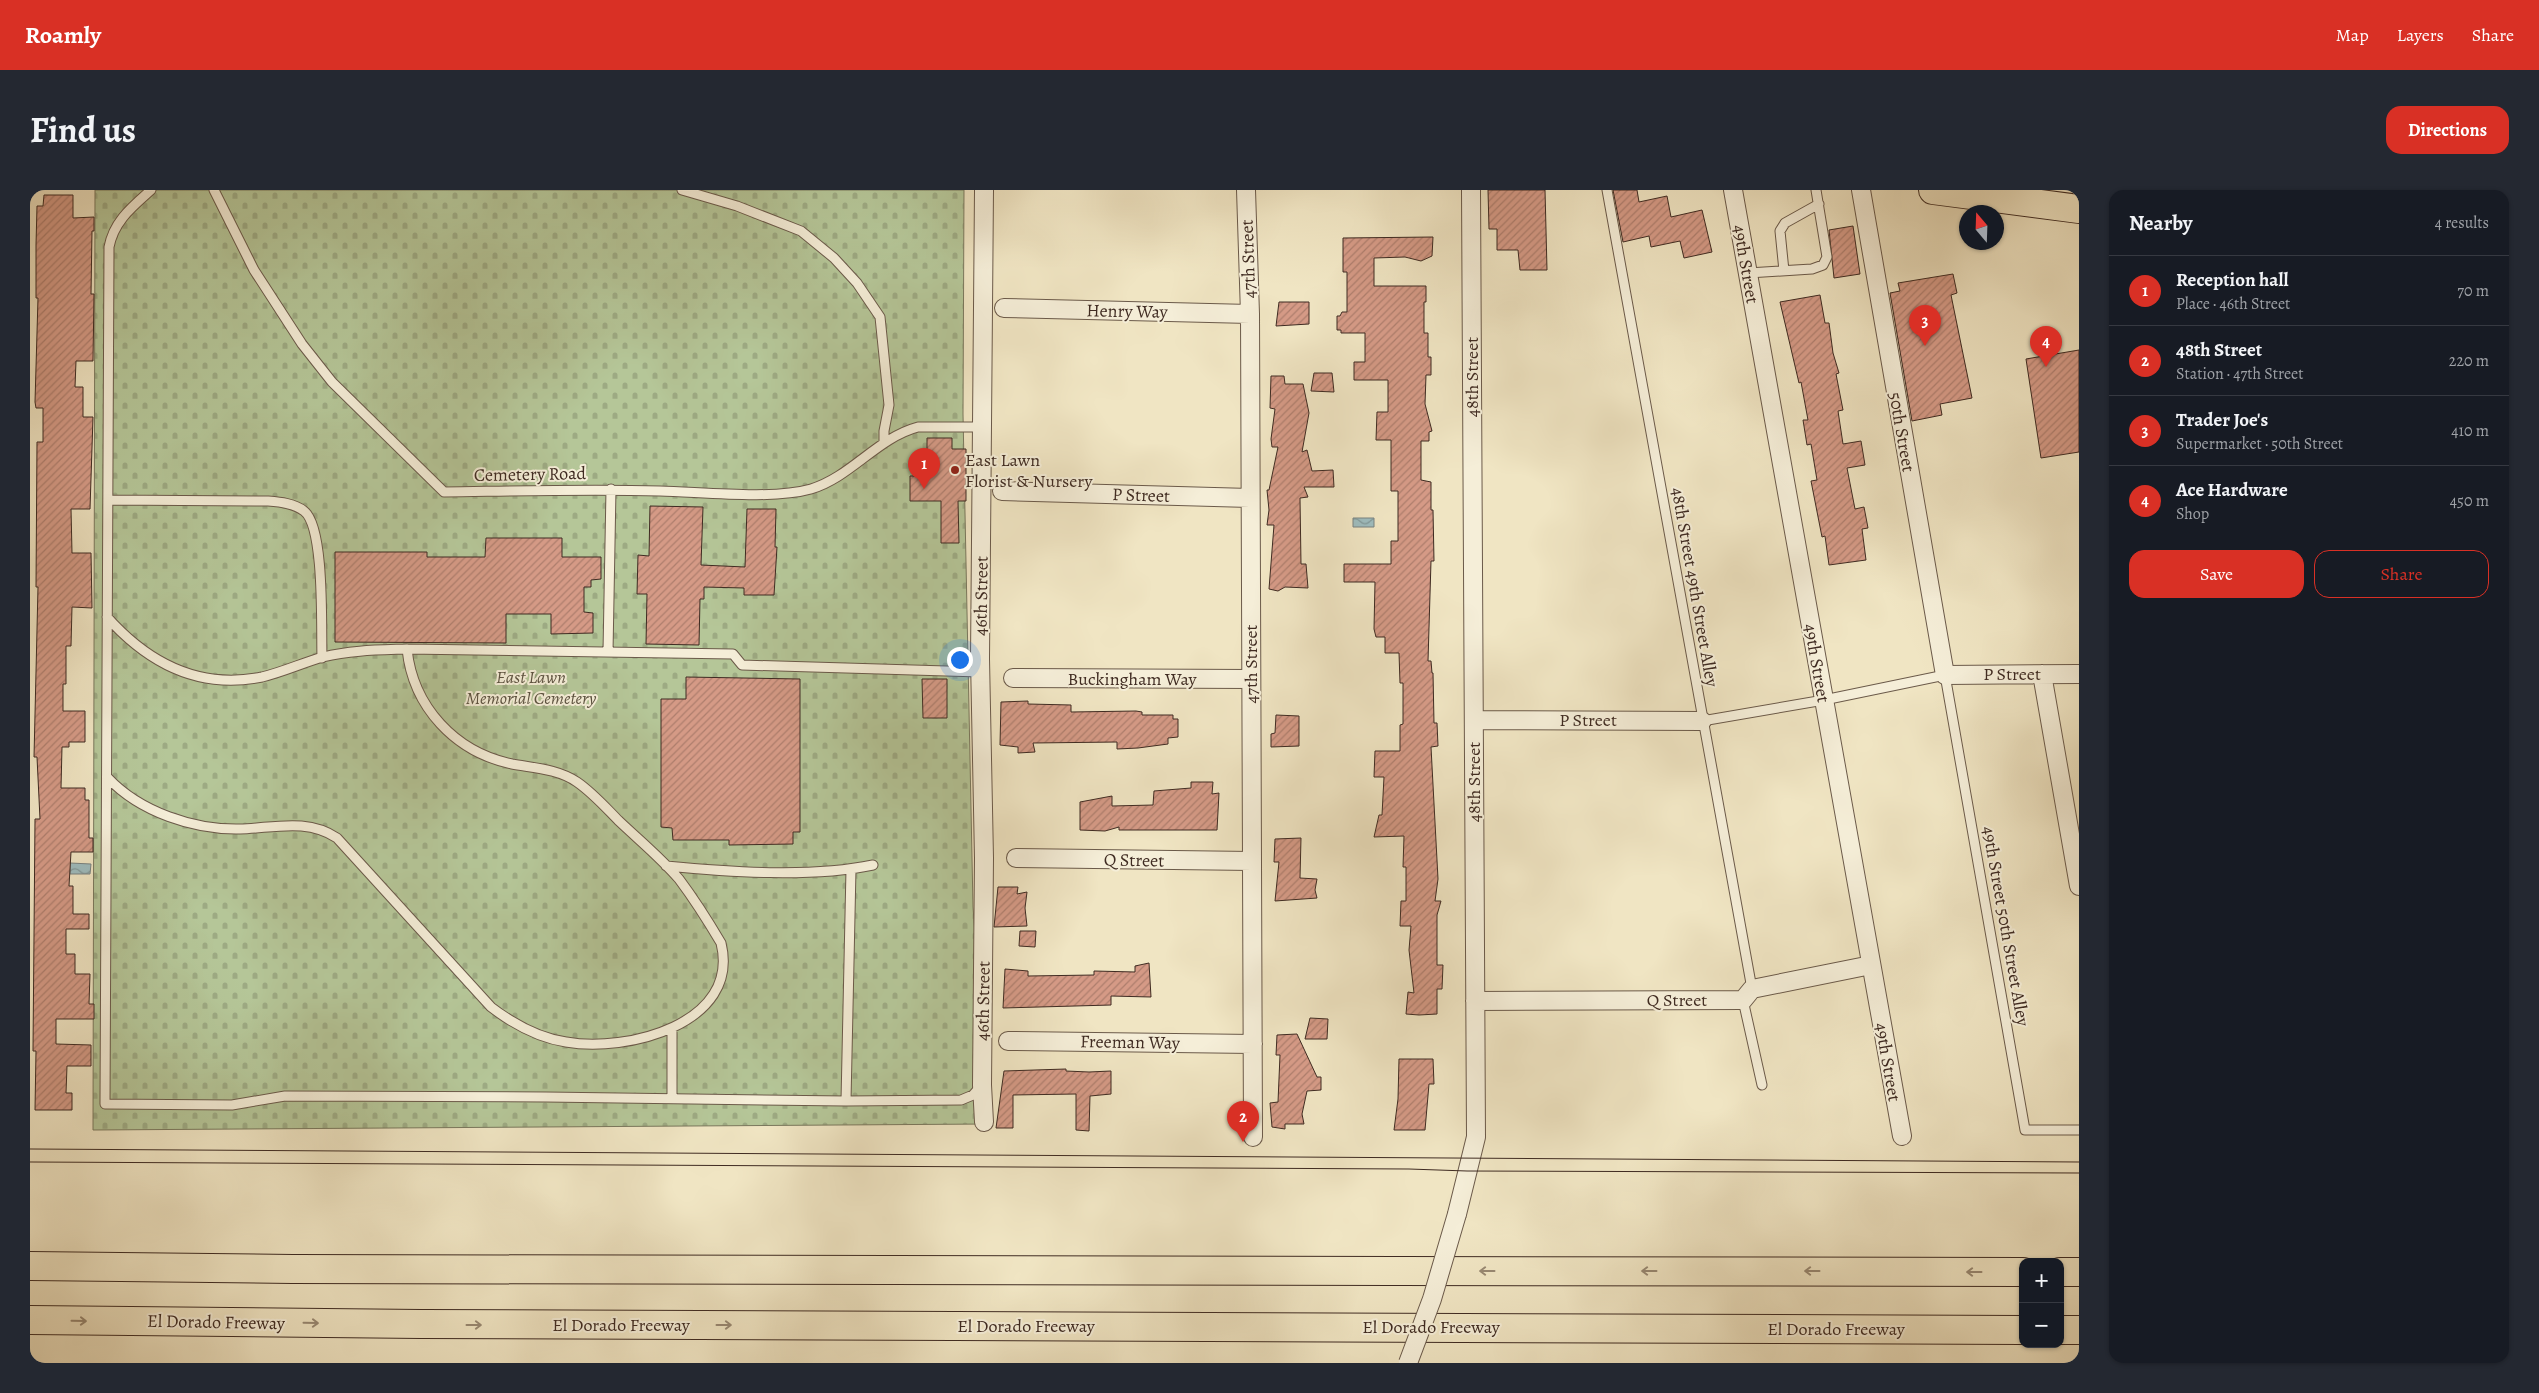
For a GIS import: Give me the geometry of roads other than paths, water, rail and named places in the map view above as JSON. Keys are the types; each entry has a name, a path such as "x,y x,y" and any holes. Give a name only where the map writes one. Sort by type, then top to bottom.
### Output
{"main road":[{"path":"1933,190 1966,192 2079,209"},
{"path":"30,1266 293,1269 2019,1272"},
{"path":"2064,1272 2079,1272"},
{"name":"El Dorado Freeway","path":"30,1320 421,1324 2019,1330"},
{"path":"2064,1330 2079,1330"}],"street":[{"name":"46th Street","path":"984,190 980,672 984,858 982,1085 984,1122"},
{"name":"47th Street","path":"1246,190 1250,314 1253,1137"},
{"name":"48th Street","path":"1408,1363 1432,1299 1457,1214 1476,1137 1472,190"},
{"name":"49th Street","path":"1733,190 1902,1136"},
{"name":"50th Street","path":"1860,190 1945,675"},
{"name":"Henry Way","path":"1004,308 1250,314"},
{"name":"P Street","path":"1002,491 1250,498"},
{"path":"2042,674 2079,886"},
{"name":"P Street","path":"1945,675 2079,674"},
{"name":"Buckingham Way","path":"1013,678 1251,679"},
{"name":"P Street","path":"1474,720 1702,721"},
{"name":"Q Street","path":"1016,858 1252,861"},
{"name":"Q Street","path":"1475,1001 1748,994 1871,965"},
{"name":"Freeman Way","path":"1008,1041 1253,1044"}],"lane":[{"path":"151,190 115,226 109,247 108,778 103,1000 105,1104 232,1105 285,1096 846,1101 961,1100 973,1095 982,1085"},
{"name":"Cemetery Road","path":"214,190 229,225 254,270 302,344 332,382 444,492 611,490 795,492 828,482 898,434 918,427 983,427"},
{"path":"682,190 737,206 801,232 834,258 857,283 880,317 889,405 884,431 884,443"},
{"name":"48th Street 49th Street Alley","path":"1607,190 1702,721 1762,1085"},
{"path":"1748,273 1812,269 1823,265 1827,258 1816,190"},
{"path":"1784,271 1780,230 1785,224 1818,204"},
{"path":"608,652 611,490"},
{"path":"108,500 267,501 284,502 304,511 312,520 318,543 322,658"},
{"path":"107,617 125,636 146,653 182,672 201,678 231,680 261,677 322,658 362,651 407,649 733,654 742,665 980,672"},
{"path":"108,778 124,794 139,803 187,822 208,827 239,829 306,825 327,832 337,838 491,1007 521,1026 566,1042 587,1044 631,1040 672,1029 699,1010 710,1000 721,976 724,954 721,942 678,879 592,794 570,778 493,759 464,746 450,735 430,713 421,697 408,662 407,649"},
{"path":"1702,721 1824,700 1945,675"},
{"name":"49th Street 50th Street Alley","path":"1945,675 2025,1130 2079,1130"},
{"path":"666,866 753,872 852,869 873,865"},
{"path":"846,1101 852,869"},
{"path":"672,1029 672,1098"}],"water":[{"path":"1353,518 1374,518 1374,527 1353,527"},
{"path":"70,863 91,864 90,874 70,874"}],"tram line":[{"path":"30,1149 2079,1162"},
{"path":"30,1162 2079,1173"}],"place":[{"name":"Trader Joe's","path":"1925,346"},
{"name":"Ace Hardware","path":"2046,367"},
{"name":"East Lawn Florist & Nursery","path":"955,470"},
{"name":"Reception hall","path":"924,489"},
{"name":"48th Street","path":"1243,1142"}],"park label":[{"name":"East Lawn Memorial Cemetery","path":"531,687"}]}
